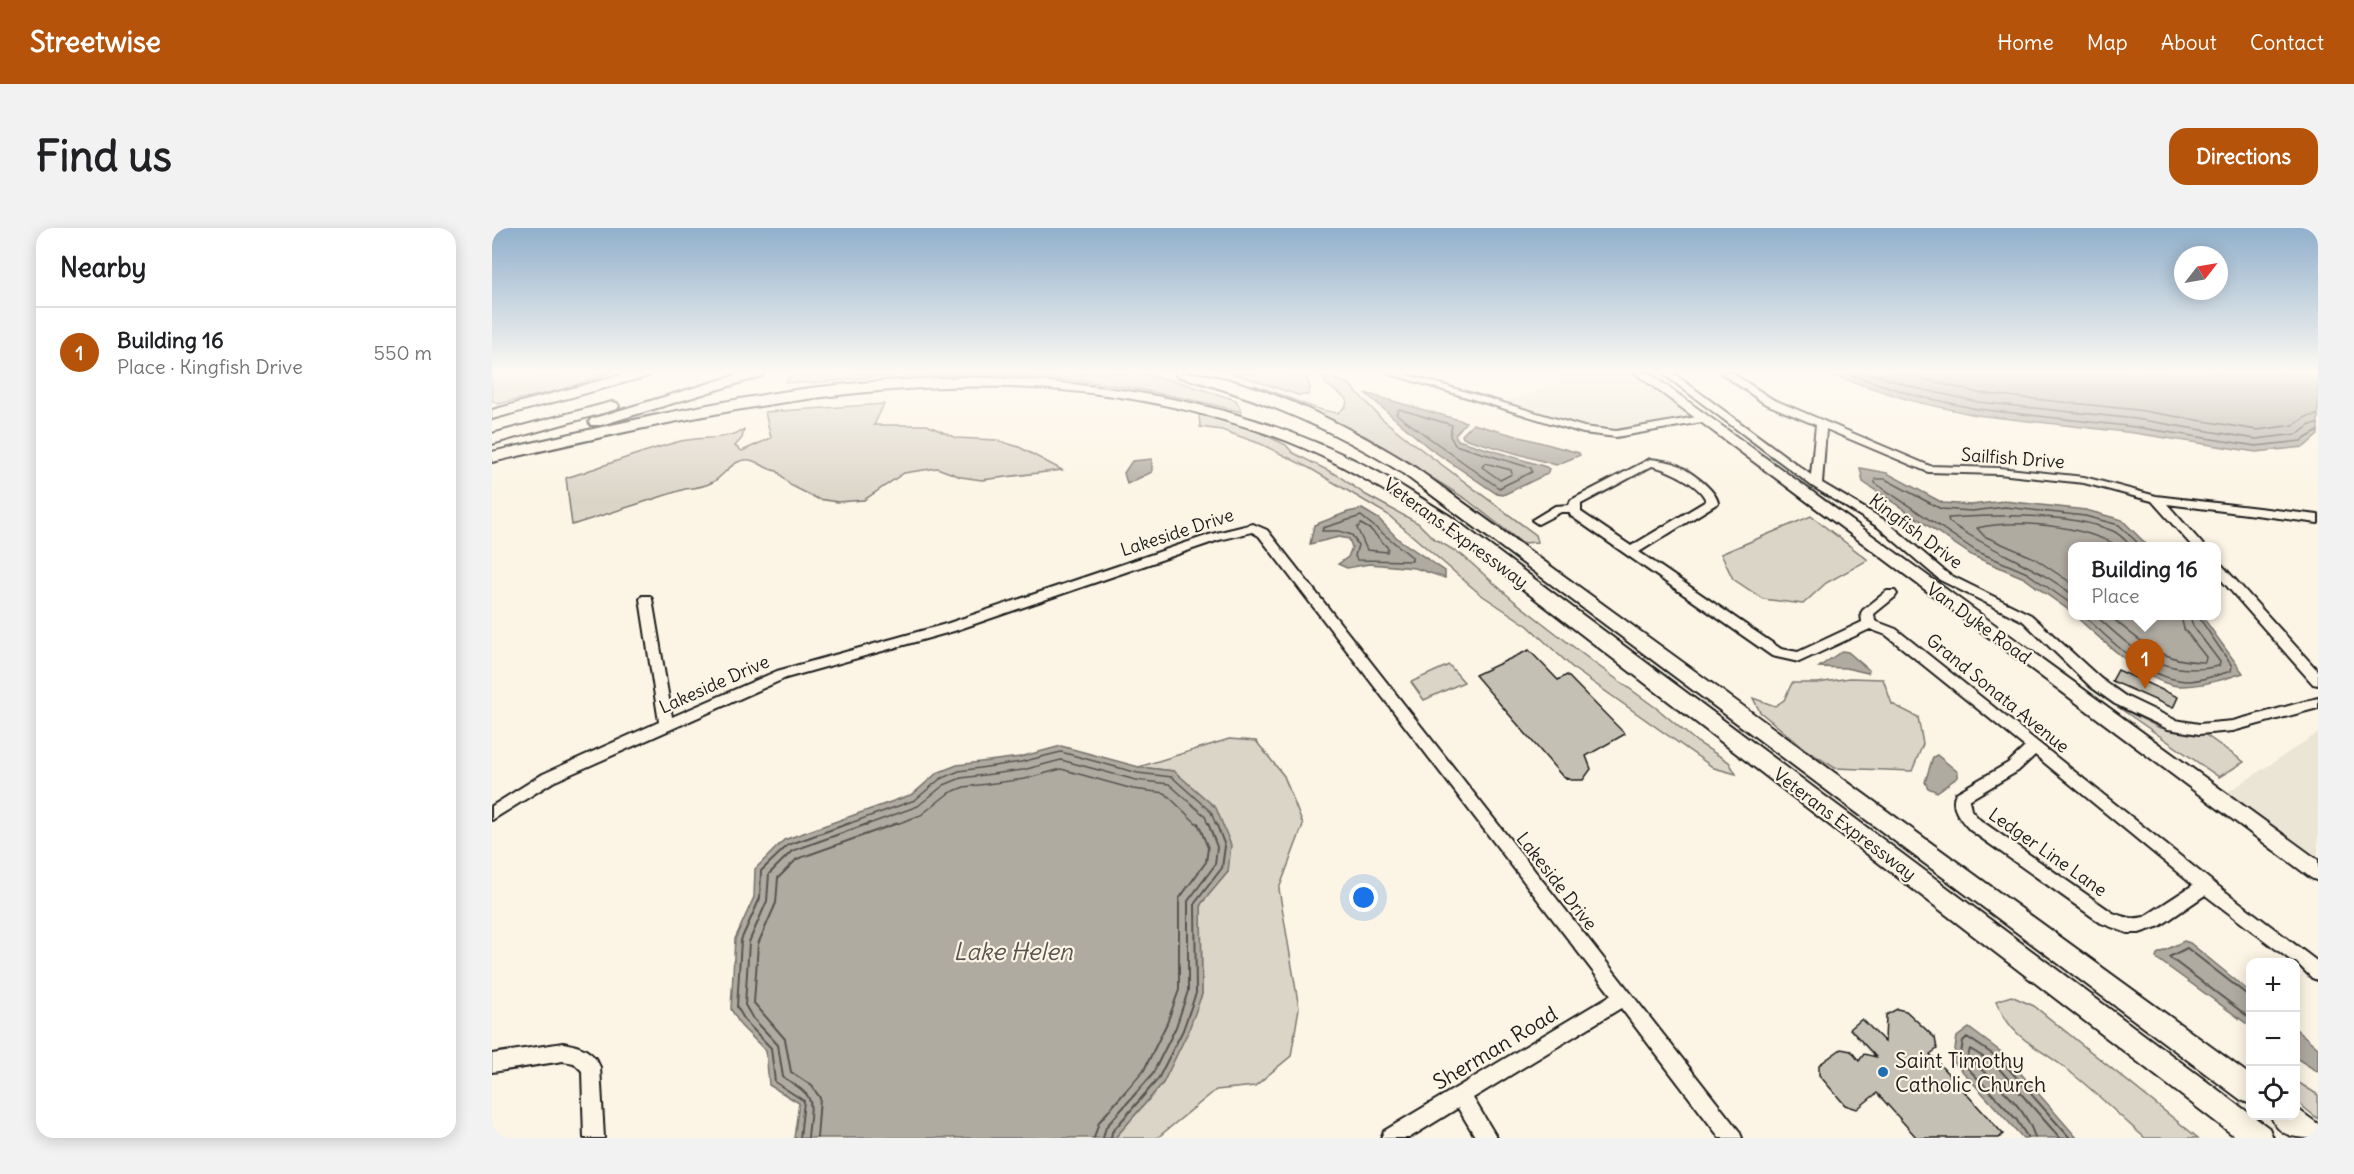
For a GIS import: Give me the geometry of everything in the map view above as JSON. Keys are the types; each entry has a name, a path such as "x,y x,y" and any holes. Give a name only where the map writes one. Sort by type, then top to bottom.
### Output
{"highway":[{"path":"492,439 573,415"},
{"path":"492,450 616,415"},
{"name":"Veterans Expressway","path":"492,458 688,415"},
{"name":"Veterans Expressway","path":"1231,415 1295,437 1377,476 1444,520 2259,1138"},
{"name":"Veterans Expressway","path":"1310,415 1369,445 1407,470 2246,1088"},
{"path":"2290,1120 2315,1138"}],"main road":[{"name":"Van Dyke Road","path":"1697,415 2318,872"}],"street":[{"path":"1535,415 1583,430 1616,434 1702,419"},
{"name":"Kingfish Drive","path":"1724,415 1816,484 1882,524 1944,577 2027,618 2096,683 2120,700 2173,725 2199,729 2233,726 2318,703"},
{"name":"Sailfish Drive","path":"1803,415 1928,469 1999,471 2084,480 2156,499 2318,519"},
{"path":"1816,484 1821,423"},
{"path":"1630,552 1712,503 1710,494 1671,466 1650,462 1575,502 1573,508 1575,513 1630,552 1778,653 1787,657 1804,656 1869,624 1867,613 1869,609 1891,594"},
{"path":"2156,499 2194,542"},
{"path":"1538,520 1559,509 1573,508"},
{"name":"Lakeside Drive","path":"492,814 548,778 782,674 949,628 1216,537 1253,528 1263,533 1732,1138"},
{"path":"2221,571 2318,680"},
{"path":"646,599 667,726"},
{"name":"Grand Sonata Avenue","path":"1869,624 1891,632 2173,858 2204,887 2232,905 2318,972"},
{"name":"Ledger Line Lane","path":"2034,747 2013,767 1961,797 1964,813 1976,825 2108,918 2124,925 2140,926 2152,921 2204,887"},
{"name":"Sherman Road","path":"1391,1138 1623,997"},
{"path":"492,1063 562,1052 579,1055 591,1067 594,1138"},
{"path":"1461,1096 1487,1138"}],"shaded area":[{"path":"766,415 879,415 874,425 927,425 956,438 996,440 1019,447 1062,470 982,480 961,477 937,468 904,473 864,500 838,502 818,499 790,485 777,471 754,461 744,460 734,464 713,482 706,485 685,489 572,525 566,478 681,441 728,436 744,430 742,438 735,446 742,451 771,438"},
{"path":"1199,415 1204,415 1255,430 1286,445 1293,453 1337,475 1366,495 1418,523 1433,538 1462,555 1513,600 1659,710 1697,742 1729,762 1736,774 1714,768 1574,669 1528,626 1480,594 1387,514 1311,469 1261,444 1222,430 1200,427"},
{"path":"1317,415 1379,415 1536,535 1538,542 1522,543 1466,499 1365,436"},
{"path":"1536,415 1690,415 1695,419 1615,433 1581,428"},
{"path":"1811,516 1868,560 1826,583 1803,604 1763,599 1733,579 1721,554"},
{"path":"1449,665 1464,682 1424,700 1411,682"},
{"path":"1849,678 1883,679 1892,704 1918,717 1923,744 1912,771 1835,768 1806,750 1760,712 1753,698 1775,706 1784,700 1792,683 1818,683"},
{"path":"2115,705 2160,728 2200,731 2244,762 2219,777"},
{"path":"2318,733 2318,863 2225,794"},
{"path":"1229,739 1256,741 1284,776 1303,825 1279,889 1299,1008 1291,1056 1255,1086 1216,1090 1157,1138 1115,1138 1163,1083 1202,994 1201,904 1228,872 1174,771 1139,767"},
{"path":"2011,996 2034,1006 2198,1138 2145,1138 2082,1082 2016,1032 2002,1014 1996,1001"},
{"path":"2300,1084 2318,1095 2318,1119 2300,1104"}],"water":[{"path":"1391,415 1443,415 1466,422 1455,435 1458,440 1549,469 1547,474 1503,495 1497,494 1429,448"},
{"path":"1980,415 2318,415 2318,435 2304,447 2256,452 2134,433"},
{"path":"1473,424 1580,455 1556,465 1463,438 1462,435"},
{"path":"1152,459 1152,472 1127,484 1124,473 1132,461"},
{"path":"1860,468 1887,473 1943,503 1971,505 2004,501 2086,510 2122,520 2144,542 2068,542 2068,609 2024,578 1973,556 1863,482"},
{"path":"1362,509 1379,519 1398,539 1445,571 1445,578 1415,568 1369,564 1347,568 1338,564 1348,557 1352,547 1349,539 1339,537 1310,544 1314,525"},
{"path":"2080,620 2205,620 2243,673 2196,685 2167,684 2139,669"},
{"path":"1842,651 1848,652 1869,670 1868,673 1846,668 1819,667"},
{"name":"Lake Helen","path":"1061,746 1139,767 1174,771 1216,808 1231,845 1228,872 1201,904 1202,994 1188,1032 1163,1083 1115,1138 794,1138 799,1103 769,1085 766,1051 741,1026 731,1009 735,939 754,897 755,869 784,840 913,794 937,773 957,765 1020,757"},
{"path":"1937,755 1958,772 1958,777 1937,792 1928,788 1925,782 1933,757"},
{"path":"2184,941 2190,943 2246,989 2246,1023 2156,958 2157,954"},
{"path":"1969,1028 2004,1054 2077,1138 2023,1138 1953,1061 1957,1037"},
{"path":"2300,1032 2318,1048 2318,1072 2300,1061"}],"building":[{"path":"1529,650 1558,680 1567,675 1625,734 1586,756 1591,769 1583,780 1563,777 1475,675"},
{"path":"2118,670 2178,697 2173,708 2112,681"},
{"name":"Saint Timothy Catholic Church","path":"1897,1009 1906,1011 1935,1038 1937,1049 1930,1054 2003,1134 1999,1138 1917,1138 1877,1093 1857,1109 1845,1105 1819,1075 1819,1065 1841,1049 1851,1051 1859,1061 1864,1054 1876,1057 1850,1029 1862,1019 1885,1042 1886,1015"}],"place":[{"name":"Building 16","path":"2145,689"},
{"name":"Saint Timothy Catholic Church","path":"1883,1072"}]}
